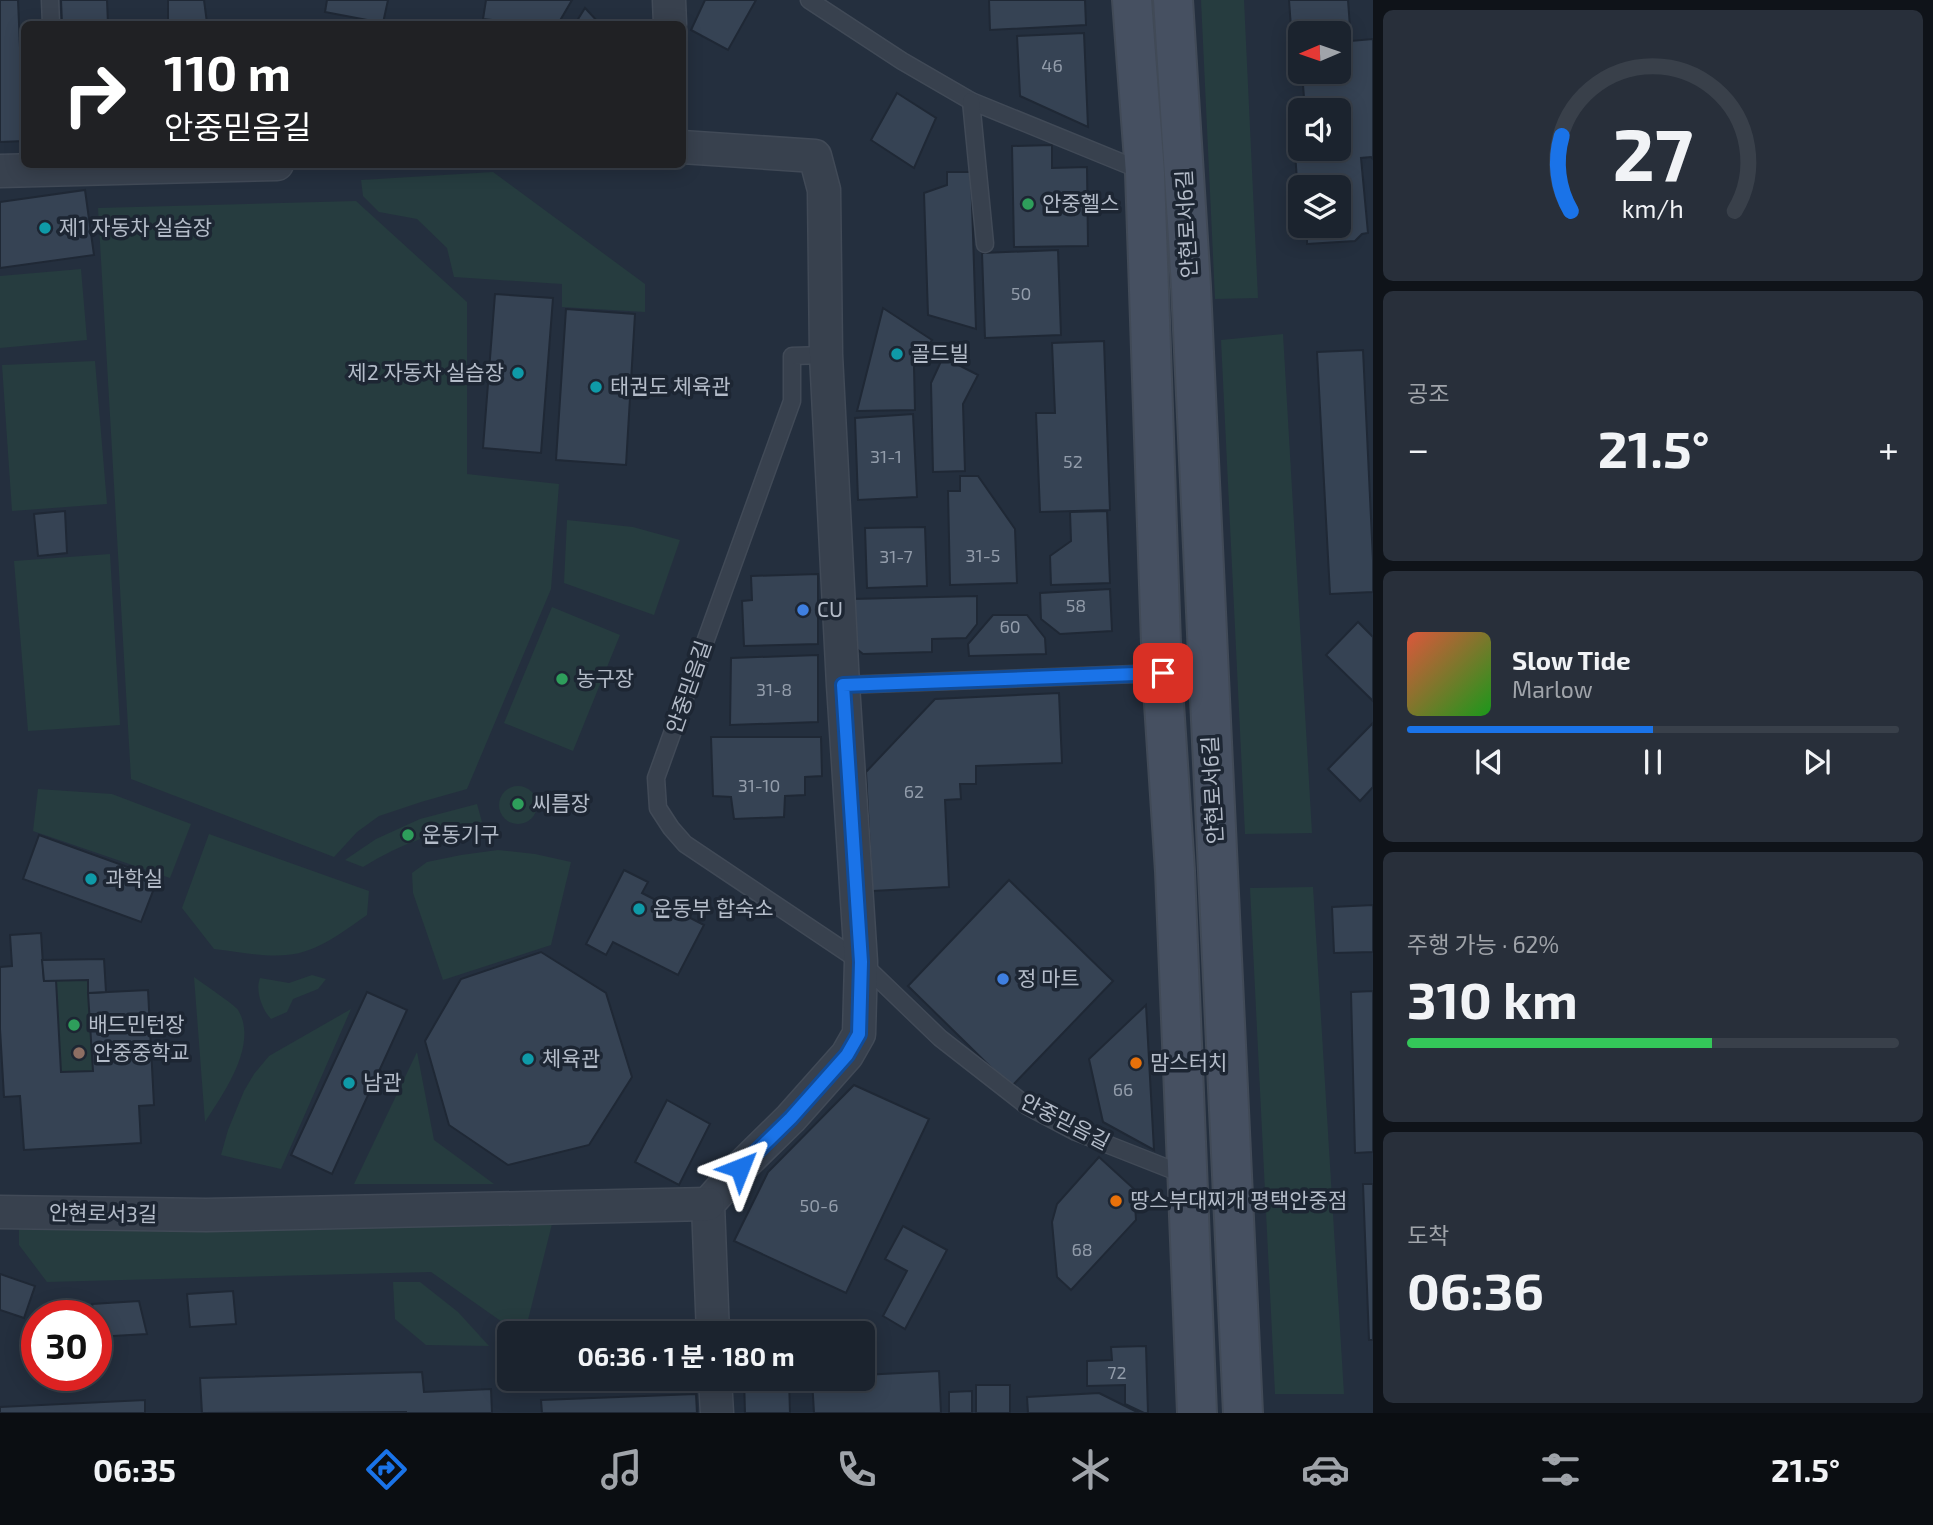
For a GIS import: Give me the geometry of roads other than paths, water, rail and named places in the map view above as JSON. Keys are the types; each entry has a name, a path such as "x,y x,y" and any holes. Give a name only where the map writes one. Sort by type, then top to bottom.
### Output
{"street":[{"path":"669,0 670,21"},
{"name":"안현로서6길","path":"1132,0 1145,173 1163,673 1175,871 1197,1413"},
{"name":"안현로서6길","path":"1173,0 1191,301 1243,1413"},
{"path":"686,146 815,156 824,190 826,355 861,962 859,1034 847,1055 708,1204 712,1321"},
{"path":"0,171 42,168"},
{"name":"안현로서3길","path":"0,1212 206,1215 708,1204"},
{"path":"716,1391 717,1413"}],"lane":[{"path":"50,0 51,21"},
{"name":"안현로서6길","path":"809,0 902,61 971,101 1145,173"},
{"path":"971,101 985,244"},
{"name":"안중믿음길","path":"826,355 792,356 792,401 656,778 659,808 685,844 861,962 940,1038 1027,1106 1076,1132 1188,1176"},
{"path":"843,685 1163,673"}],"place":[{"name":"안중헬스","path":"1028,204"},
{"name":"제1 자동차 실습장","path":"45,228"},
{"name":"골드빌","path":"897,354"},
{"name":"제2 자동차 실습장","path":"518,373"},
{"name":"태권도 체육관","path":"596,387"},
{"name":"CU","path":"803,610"},
{"name":"농구장","path":"562,679"},
{"name":"씨름장","path":"518,804"},
{"name":"운동기구","path":"408,835"},
{"name":"과학실","path":"91,879"},
{"name":"운동부 합숙소","path":"639,909"},
{"name":"정 마트","path":"1003,979"},
{"name":"배드민턴장","path":"74,1025"},
{"name":"안중중학교","path":"79,1053"},
{"name":"체육관","path":"528,1059"},
{"name":"맘스터치","path":"1136,1063"},
{"name":"남관","path":"349,1083"},
{"name":"땅스부대찌개 평택안중점","path":"1116,1201"}]}
